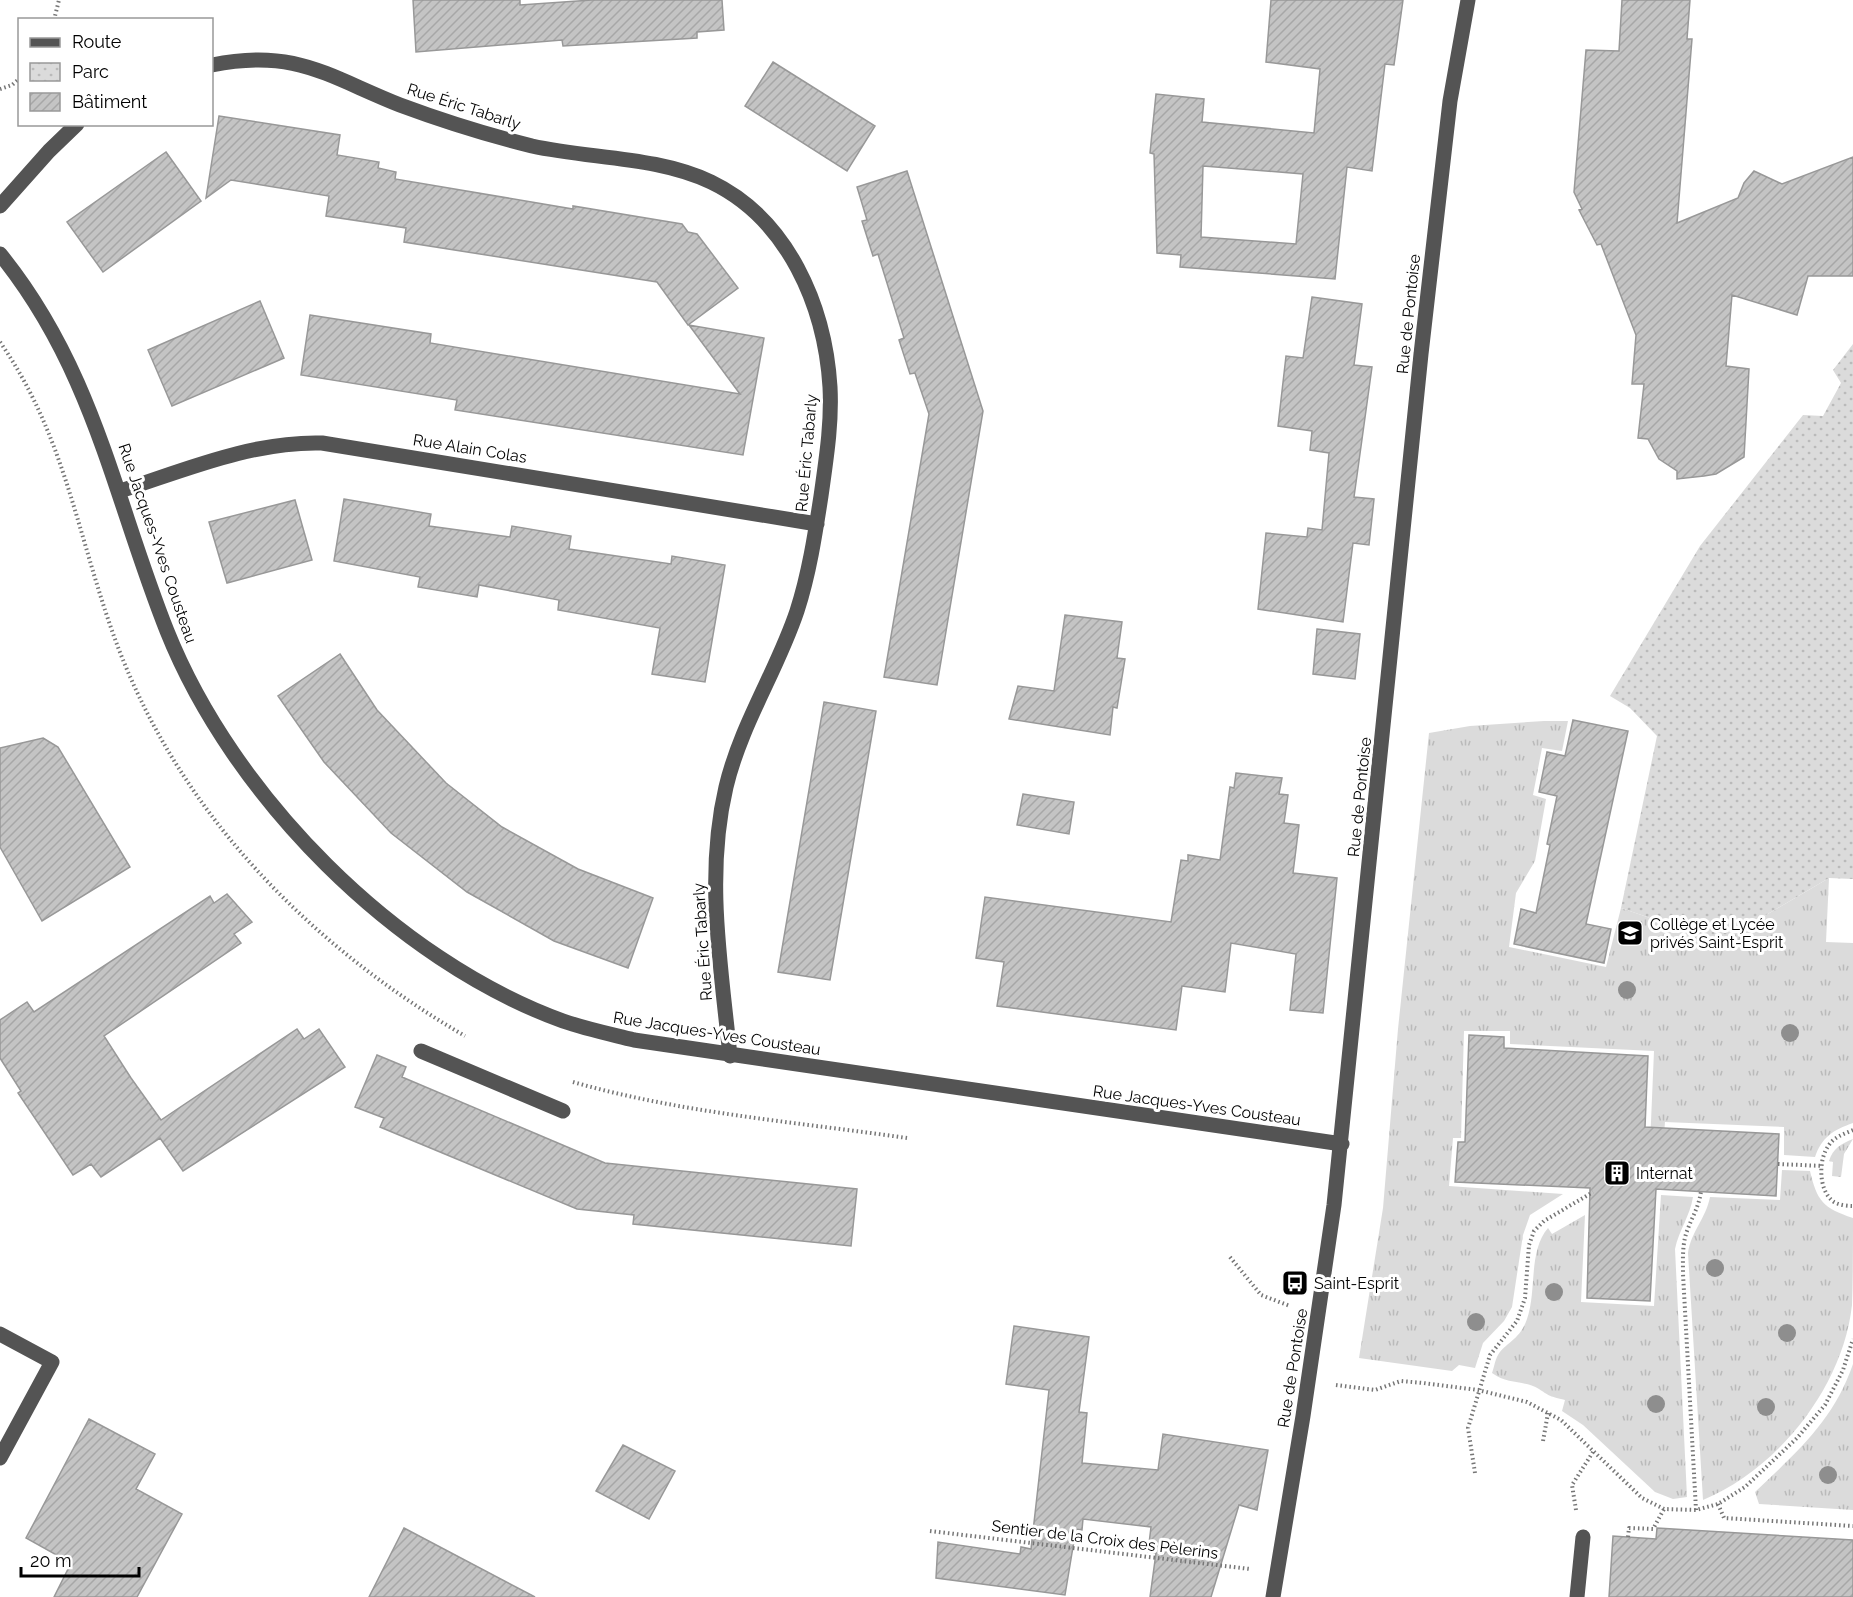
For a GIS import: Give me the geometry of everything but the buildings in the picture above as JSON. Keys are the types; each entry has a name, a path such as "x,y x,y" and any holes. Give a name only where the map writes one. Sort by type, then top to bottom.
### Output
{"street":[{"name":"Rue de Pontoise","path":"1273,1597 1319,1317 1342,1144 1421,354 1450,101 1468,0"},
{"name":"Rue Éric Tabarly","path":"213,65 255,59 301,64 398,104 462,126 562,152 682,171 711,182 734,195 771,229 793,259 804,281 823,336 828,363 830,416 817,524 807,578 795,615 736,753 720,822 715,897 730,1056"},
{"path":"0,207 49,151 75,126"},
{"name":"Rue Jacques-Yves Cousteau","path":"0,254 49,324 68,357 98,428 167,631 198,694 267,799 346,884 397,927 435,953 505,995 532,1008 564,1021 623,1037 730,1056 1342,1144"},
{"name":"Rue Alain Colas","path":"120,491 256,449 299,442 322,443 817,524"},
{"path":"422,1051 563,1111"},
{"path":"0,1334 52,1362 0,1458"},
{"path":"1577,1597 1583,1537"}],"path":[{"path":"55,18 60,0"},
{"path":"0,89 12,85 18,80"},
{"path":"0,342 26,382 50,432 118,649 154,727 202,807 266,883 329,942 418,1007 473,1041"},
{"path":"563,1079 620,1094 713,1110 907,1138"},
{"path":"1853,1130 1829,1144 1823,1166 1825,1191 1834,1202 1853,1206"},
{"path":"1778,1164 1823,1166"},
{"path":"1696,1510 1683,1248 1700,1204 1701,1191"},
{"path":"1475,1473 1468,1428 1490,1355 1517,1321 1525,1298 1529,1245 1534,1231 1544,1221 1593,1192"},
{"path":"1230,1257 1261,1295 1319,1317"},
{"path":"1308,1382 1375,1390 1401,1381 1478,1390 1527,1402 1561,1420 1642,1498 1664,1509 1696,1510 1718,1504 1745,1487 1797,1438 1826,1405 1843,1370 1853,1339"},
{"path":"1543,1442 1548,1413"},
{"path":"1583,1537 1572,1485 1593,1452"},
{"path":"1718,1504 1724,1518 1853,1526"},
{"path":"1628,1537 1629,1528 1653,1529 1664,1509"},
{"name":"Sentier de la Croix des Pèlerins","path":"930,1531 1277,1572"}],"green space":[{"path":"1853,344 1853,879 1829,878 1720,942 1621,908 1657,736 1630,708 1610,696 1700,546 1803,415 1823,416 1841,383 1833,370"},
{"path":"1568,721 1562,751 1542,748 1533,795 1546,799 1535,861 1516,893 1509,947 1606,967 1621,908 1720,942 1829,878 1826,942 1853,943 1853,1123 1829,1135 1821,1144 1815,1157 1784,1155 1784,1127 1665,1122 1663,1146 1650,1145 1654,1051 1510,1044 1510,1031 1464,1031 1461,1138 1453,1138 1449,1186 1563,1194 1530,1215 1523,1235 1512,1307 1504,1321 1483,1343 1475,1368 1459,1365 1452,1371 1359,1358 1383,1208 1398,1029 1429,733 1470,726"},
{"path":"1853,1139 1844,1154 1841,1177 1832,1176 1833,1162 1829,1161 1833,1153 1841,1145"},
{"path":"1782,1170 1810,1171 1815,1190 1823,1202 1835,1211 1853,1218 1852,1305 1846,1336 1821,1395 1802,1422 1757,1468 1731,1486 1703,1500 1688,1253 1710,1197 1780,1200"},
{"path":"1661,1195 1693,1197 1675,1249 1687,1497 1673,1499 1655,1492 1583,1425 1562,1411 1565,1400 1550,1396 1534,1386 1504,1379 1492,1373 1498,1355 1517,1336 1527,1319 1532,1296 1535,1260 1542,1237 1548,1228 1552,1234 1585,1215 1581,1302 1654,1306"},
{"path":"1853,1364 1853,1510 1759,1504 1755,1492 1799,1449 1825,1419 1836,1402"}],"place":[{"name":"Collège et Lycée privés Saint-Esprit","path":"1630,933"},
{"name":"Internat","path":"1617,1173"},
{"name":"Saint-Esprit","path":"1295,1283"}]}
